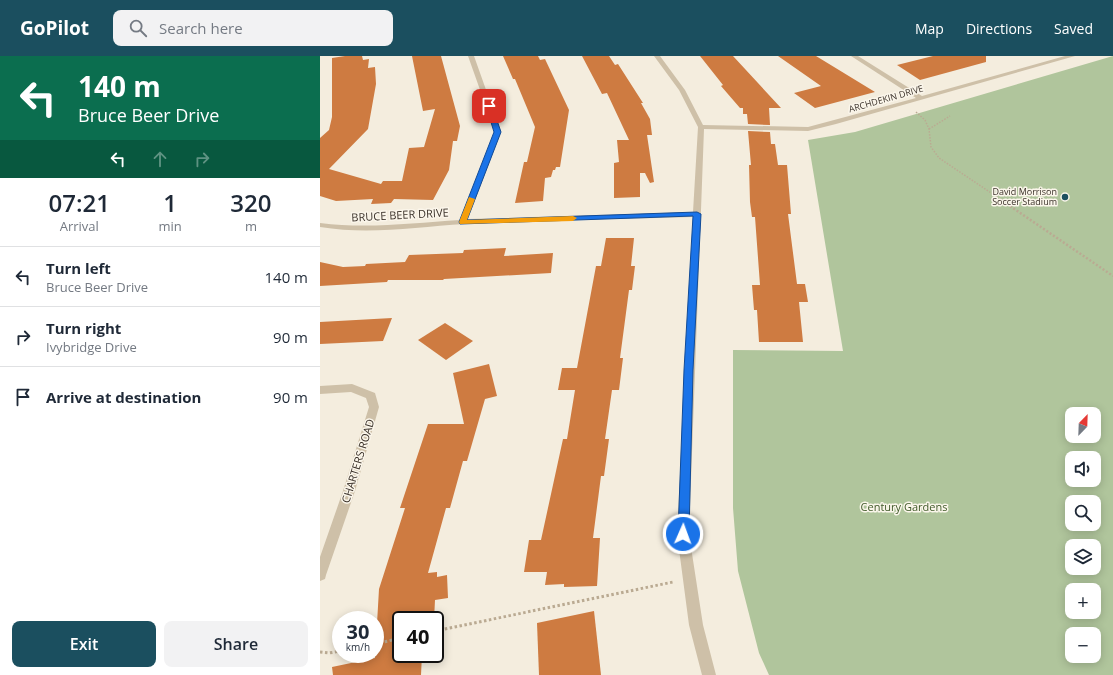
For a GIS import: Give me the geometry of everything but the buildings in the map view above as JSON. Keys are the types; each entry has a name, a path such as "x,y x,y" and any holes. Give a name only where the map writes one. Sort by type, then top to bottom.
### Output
{"street":[{"path":"463,222 498,132 471,56"},
{"path":"657,56 682,90 701,127 689,370 683,534 696,625 709,675"},
{"path":"854,56 920,98"},
{"name":"ARCHDEKIN DRIVE","path":"701,127 808,128 834,123 1072,56"},
{"name":"BRUCE BEER DRIVE","path":"320,225 334,228 363,229 463,222 697,214"},
{"name":"CHARTERS ROAD","path":"320,390 352,388 371,396 374,407 349,491 320,575"}],"path":[{"path":"905,102 924,120 929,130 931,148 939,158 1113,276"},
{"path":"929,130 934,125 950,116"},
{"path":"444,629 689,579"},
{"path":"320,652 332,652"}],"green space":[{"name":"Century Gardens","path":"1113,56 1113,675 769,675 759,653 738,571 733,508 733,350 843,351 808,140 855,132"}],"slow traffic":[{"path":"472,199 463,222 573,218"}],"place":[{"name":"David Morrison Soccer Stadium","path":"1065,197"}],"route":[{"path":"489,106 498,132 463,222 697,214 683,534"}]}
